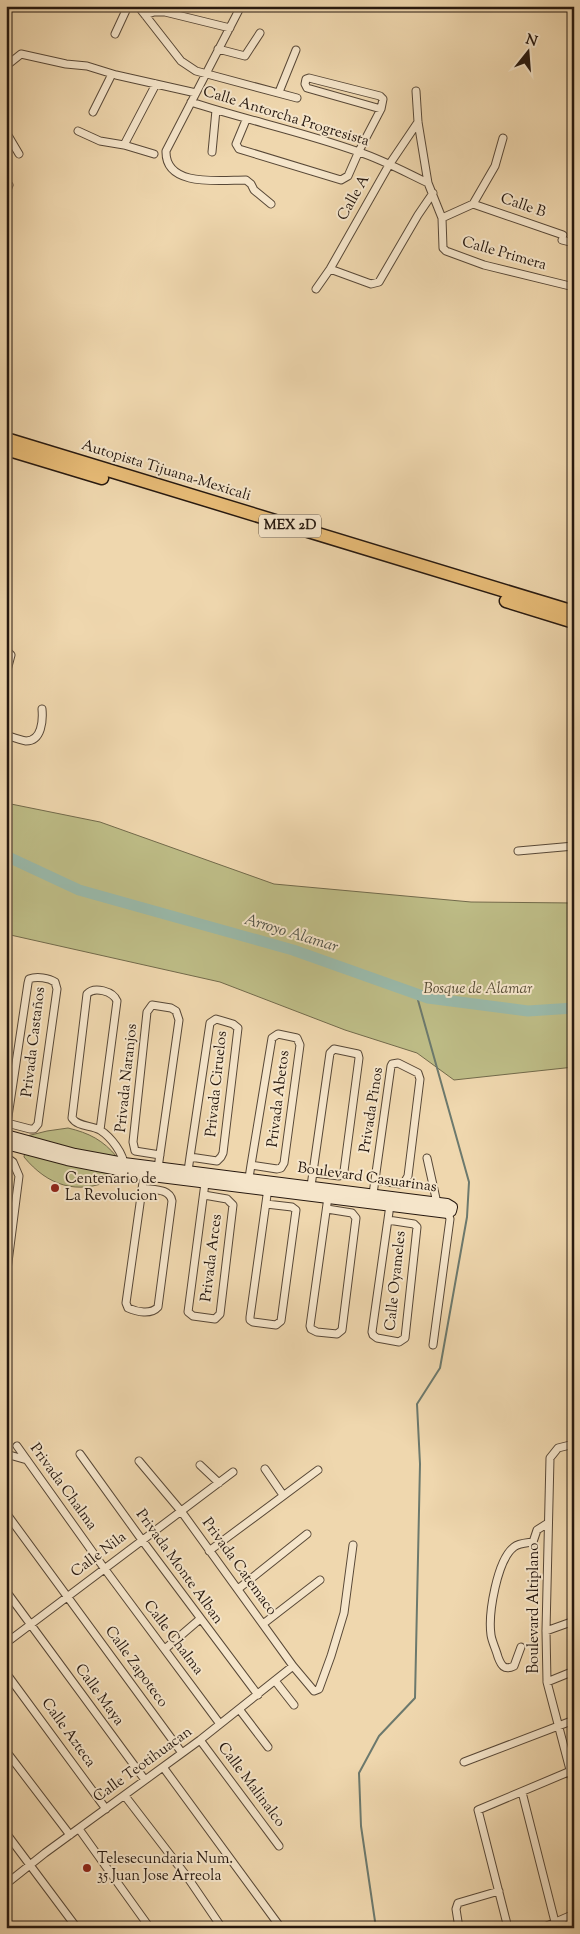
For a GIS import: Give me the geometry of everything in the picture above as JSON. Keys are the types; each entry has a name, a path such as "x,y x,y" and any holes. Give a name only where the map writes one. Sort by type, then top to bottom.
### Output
{"highway":[{"name":"Autopista Tijuana-Mexicali","path":"6,439 574,612"},
{"name":"Autopista Tijuana-Mexicali","path":"6,449 338,548 574,622"}],"street":[{"path":"115,34 128,6"},
{"path":"138,6 181,60 189,67 297,98"},
{"path":"241,6 166,151 166,162 170,169 185,178 199,180 246,180 254,190 271,204"},
{"path":"145,15 154,12 165,12 230,28"},
{"path":"218,49 245,56 260,33"},
{"path":"279,92 296,50"},
{"path":"6,66 21,54 66,64 87,66 112,74 196,93"},
{"path":"93,112 112,74"},
{"path":"246,120 236,144 242,151 341,180 348,176 358,152 381,109 383,104 380,96 309,78 306,79 305,84 307,88 381,109"},
{"path":"124,145 156,84"},
{"path":"416,90 418,122 428,183 442,218 473,204"},
{"name":"Calle Antorcha Progresista","path":"190,102 246,120 307,135 358,152 389,164 428,183"},
{"path":"212,152 216,110"},
{"name":"Calle A","path":"316,289 330,269 389,164 418,122"},
{"path":"78,131 100,141 124,145 154,154"},
{"path":"6,132 19,154"},
{"name":"Calle B","path":"504,138 495,166 473,204 563,237 574,243"},
{"path":"6,193 9,184"},
{"path":"330,269 371,284 379,282 433,193"},
{"name":"Calle Primera","path":"442,218 442,244 446,251 484,265 574,287"},
{"path":"6,674 9,653"},
{"path":"6,735 25,741 31,740 38,735 42,726 42,709"},
{"path":"518,851 574,846"},
{"name":"Privada Castaños","path":"35,977 56,982 57,989 38,1124 34,1129 30,1129 6,1124 28,983 30,979 35,977"},
{"path":"100,1130 117,1000 112,994 90,990 87,994 71,1113 74,1121 100,1130 108,1137 117,1148 124,1167"},
{"name":"Privada Naranjos","path":"158,1168 160,1155 179,1015 176,1010 171,1008 152,1005 147,1012 134,1142 135,1151 160,1155"},
{"name":"Privada Ciruelos","path":"188,1171 190,1157 210,1024 216,1019 234,1024 238,1028 223,1153 222,1158 216,1161 190,1157"},
{"name":"Privada Abetos","path":"249,1178 251,1164 272,1038 278,1034 297,1038 300,1045 284,1163 281,1168 251,1164"},
{"path":"311,1186 330,1053 334,1048 338,1048 358,1054 359,1058 344,1171 339,1176 314,1173"},
{"name":"Privada Pinos","path":"373,1194 391,1066 398,1063 418,1073 420,1079 408,1176 404,1183 400,1184 375,1180"},
{"name":"Boulevard Casuarinas","path":"6,1135 124,1167 144,1175 205,1183 269,1185 311,1186 437,1203 450,1206 451,1211 448,1213 328,1197 269,1185 249,1178 158,1168 124,1167 68,1160 6,1144"},
{"path":"6,1158 13,1162 19,1176 6,1278"},
{"path":"428,1158 437,1203"},
{"path":"142,1188 165,1191 171,1196 172,1201 158,1307 150,1312 131,1310 126,1303 142,1188 144,1175"},
{"name":"Privada Arces","path":"204,1195 227,1199 233,1204 220,1314 215,1319 193,1316 188,1312 205,1183"},
{"path":"266,1204 292,1207 296,1210 281,1321 276,1325 250,1320 250,1316 266,1204 269,1185"},
{"path":"327,1209 352,1213 356,1218 342,1330 337,1334 317,1332 311,1329 310,1326 328,1197"},
{"name":"Calle Oyameles","path":"388,1220 414,1224 417,1227 405,1338 399,1342 377,1338 373,1336 372,1332 390,1205"},
{"path":"433,1345 450,1219 448,1213"},
{"name":"Boulevard Altiplano","path":"574,1444 558,1448 550,1458 546,1631 548,1682 574,1785"},
{"name":"Privada Chalma","path":"17,1446 104,1568"},
{"path":"6,1454 28,1460"},
{"name":"Privada Monte Alban","path":"80,1454 258,1696"},
{"name":"Privada Catemaco","path":"139,1461 181,1511 293,1666 314,1691 319,1689 344,1613 353,1545"},
{"path":"200,1465 220,1483"},
{"path":"264,1468 283,1495"},
{"path":"209,1551 318,1470"},
{"name":"Calle Nila","path":"6,1643 233,1472"},
{"name":"Calle Zapoteco","path":"6,1513 182,1753"},
{"path":"521,1647 514,1666 504,1668 491,1637 490,1625 494,1594 505,1557 517,1545 533,1542 537,1530 548,1523"},
{"path":"238,1589 307,1534"},
{"name":"Calle Chalma","path":"104,1568 220,1724"},
{"path":"263,1624 320,1580"},
{"name":"Calle Maya","path":"6,1591 144,1780"},
{"path":"165,1649 200,1619"},
{"path":"546,1631 574,1620"},
{"name":"Calle Teotihuacan","path":"6,1884 258,1696 293,1666"},
{"path":"548,1682 574,1671"},
{"name":"Calle Azteca","path":"6,1673 106,1809"},
{"path":"276,1682 294,1705"},
{"path":"239,1709 268,1747"},
{"path":"464,1762 574,1720"},
{"name":"Calle Malinalco","path":"200,1740 280,1846"},
{"path":"6,1751 70,1835"},
{"path":"163,1767 281,1928"},
{"path":"508,1928 478,1812 479,1809 572,1771"},
{"path":"522,1792 555,1922"},
{"path":"125,1796 188,1878 222,1928"},
{"path":"78,1829 150,1928"},
{"path":"6,1832 77,1928"},
{"path":"460,1928 456,1909 458,1903 499,1891"},
{"path":"542,1928 574,1914"}],"green space":[{"name":"Bosque de Alamar","path":"6,803 100,822 274,884 471,902 574,903 574,1067 454,1080 417,1053 345,1030 220,982 6,934"},
{"path":"68,1128 95,1138 117,1157 112,1180 87,1187 64,1185 43,1175 24,1157 27,1136"}],"waterway":[{"name":"Arroyo Alamar","path":"6,856 79,890 293,950 428,998 528,1011 574,1008"},
{"path":"376,1928 361,1826 359,1773 379,1736 415,1698 420,1464 417,1404 440,1368 467,1217 469,1182 416,993"},
{"path":"574,1035 570,1047 574,1068"}],"place":[{"name":"Centenario de La Revolucion","path":"55,1188"},
{"name":"Telesecundaria Num. 35 Juan Jose Arreola","path":"87,1868"}]}
